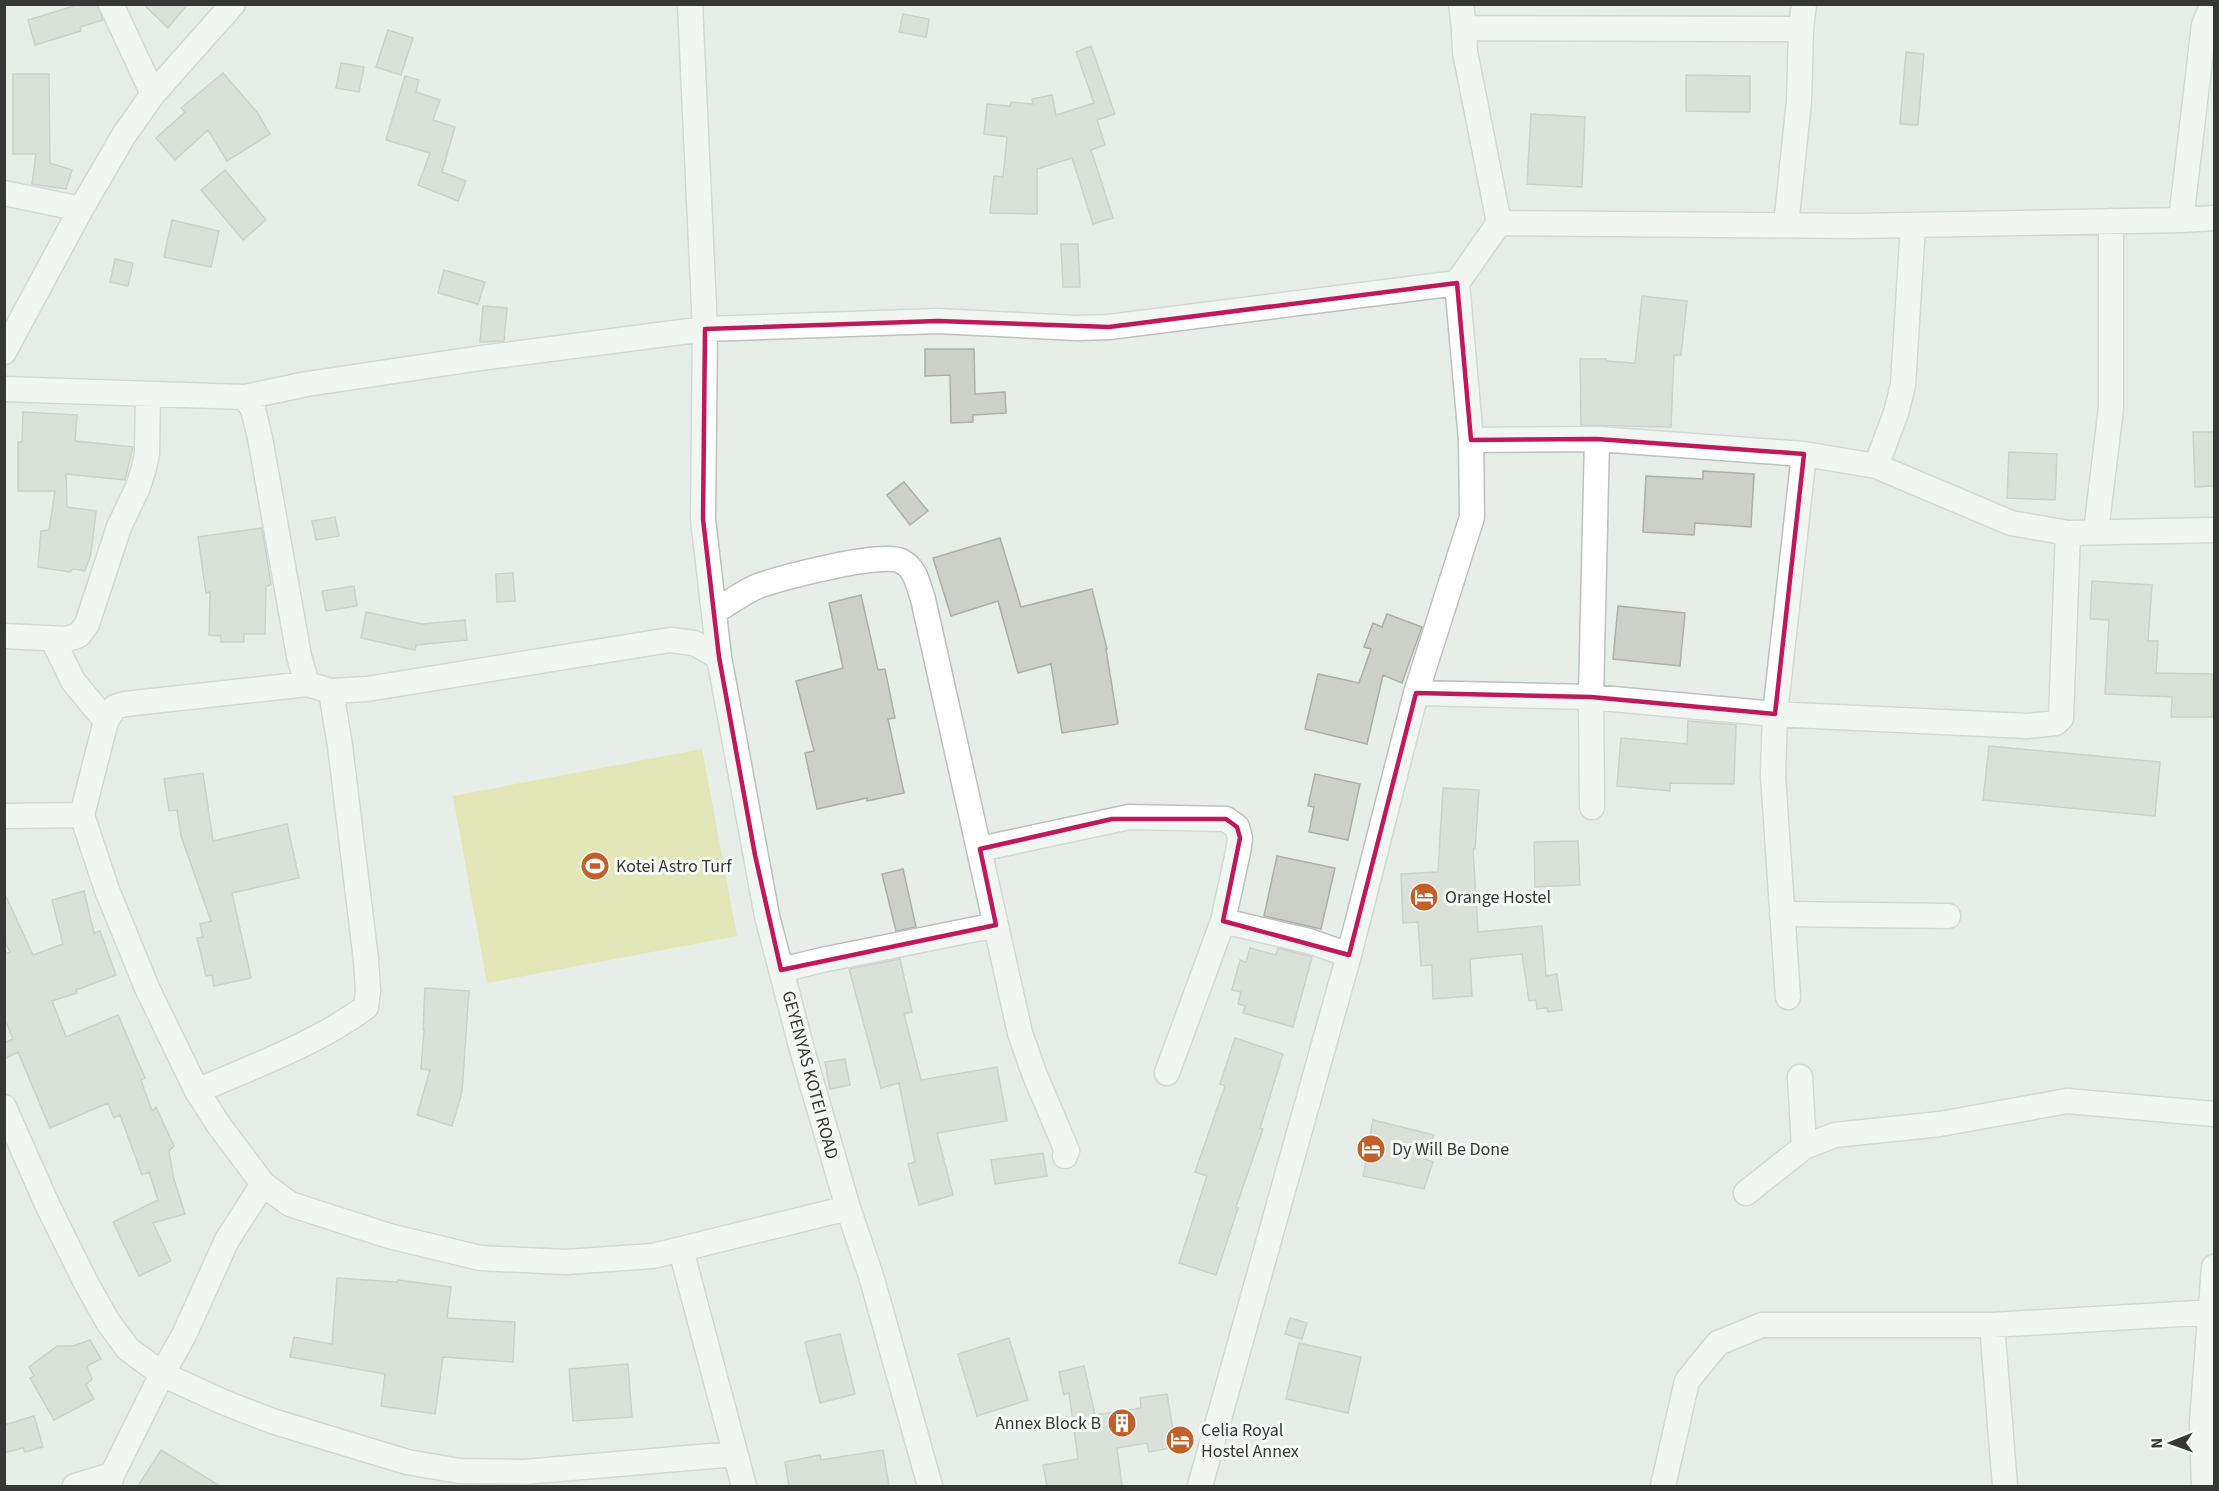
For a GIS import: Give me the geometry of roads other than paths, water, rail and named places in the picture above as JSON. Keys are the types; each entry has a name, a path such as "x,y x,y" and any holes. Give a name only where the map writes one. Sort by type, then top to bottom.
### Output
{"street":[{"path":"111,4 153,94"},
{"path":"4,352 81,209 124,135 153,94 233,4"},
{"name":"GEYENYAS KOTEI ROAD","path":"690,4 705,329 703,519 719,657 767,916 801,1046 848,1208 872,1279 930,1486"},
{"path":"1200,1486 1349,955 1416,693 1473,517 1471,440 1457,283 1499,223 1465,52 1461,4"},
{"path":"1786,225 1799,101 1804,4"},
{"path":"2181,220 2204,25 2213,4"},
{"path":"1464,28 1801,29"},
{"path":"4,193 81,209"},
{"path":"1499,223 1913,225 2214,218"},
{"path":"2096,531 2111,408 2111,221"},
{"path":"1876,466 1896,413 1903,385 1913,225"},
{"path":"4,389 245,397 307,384 469,360 705,329 939,321 1077,328 1109,327 1457,283"},
{"path":"4,636 67,639 80,634 87,624 119,527 138,487 144,468 147,454 148,395"},
{"path":"245,397 253,409 260,438 299,657 307,684"},
{"path":"1471,440 1597,439 1804,454 1876,466 2011,523 2068,533 2214,530"},
{"path":"1592,807 1597,439"},
{"path":"1788,997 1773,776 1775,714 1804,454"},
{"path":"1416,693 1592,697 1775,714 2027,726 2056,723 2061,718 2062,711 2068,533"},
{"path":"714,612 756,587 818,570 883,558 900,560 913,570 923,599 1020,1033 1067,1151 1065,1156"},
{"path":"53,640 73,681 106,721"},
{"path":"719,657 694,643 670,640 367,689 331,692 307,684 137,701 115,707 106,721 82,815 107,890 147,988 197,1091 263,1185 290,1203 389,1236 480,1258 566,1262 625,1260 653,1256 848,1208"},
{"path":"197,1091 310,1041 349,1020 366,1007 368,991 366,960 340,746 331,692"},
{"path":"4,816 82,815"},
{"path":"980,849 1129,817 1226,819 1238,827 1240,838 1223,921 1167,1073"},
{"path":"1782,914 1948,916"},
{"path":"1223,921 1309,941 1349,955"},
{"path":"782,970 996,925"},
{"path":"1800,1077 1804,1147"},
{"path":"1746,1193 1804,1147 1835,1135 1940,1124 2067,1101 2214,1114"},
{"path":"4,1107 47,1204 108,1322 128,1349 162,1374 272,1421 407,1462 459,1472 524,1472 735,1454"},
{"path":"75,1486 111,1481 162,1374 184,1335 227,1240 263,1185"},
{"path":"681,1250 744,1486"},
{"path":"2204,1486 2202,1422 2213,1312 2214,1267"},
{"path":"1663,1486 1687,1382 1718,1343 1762,1325 1992,1325 2213,1312"},
{"path":"1992,1325 2005,1486"}],"place":[{"name":"Kotei Astro Turf","path":"595,866"},
{"name":"Orange Hostel","path":"1424,897"},
{"name":"Dy Will Be Done","path":"1371,1149"},
{"name":"Annex Block B","path":"1122,1423"},
{"name":"Celia Royal Hostel Annex","path":"1180,1440"}]}
